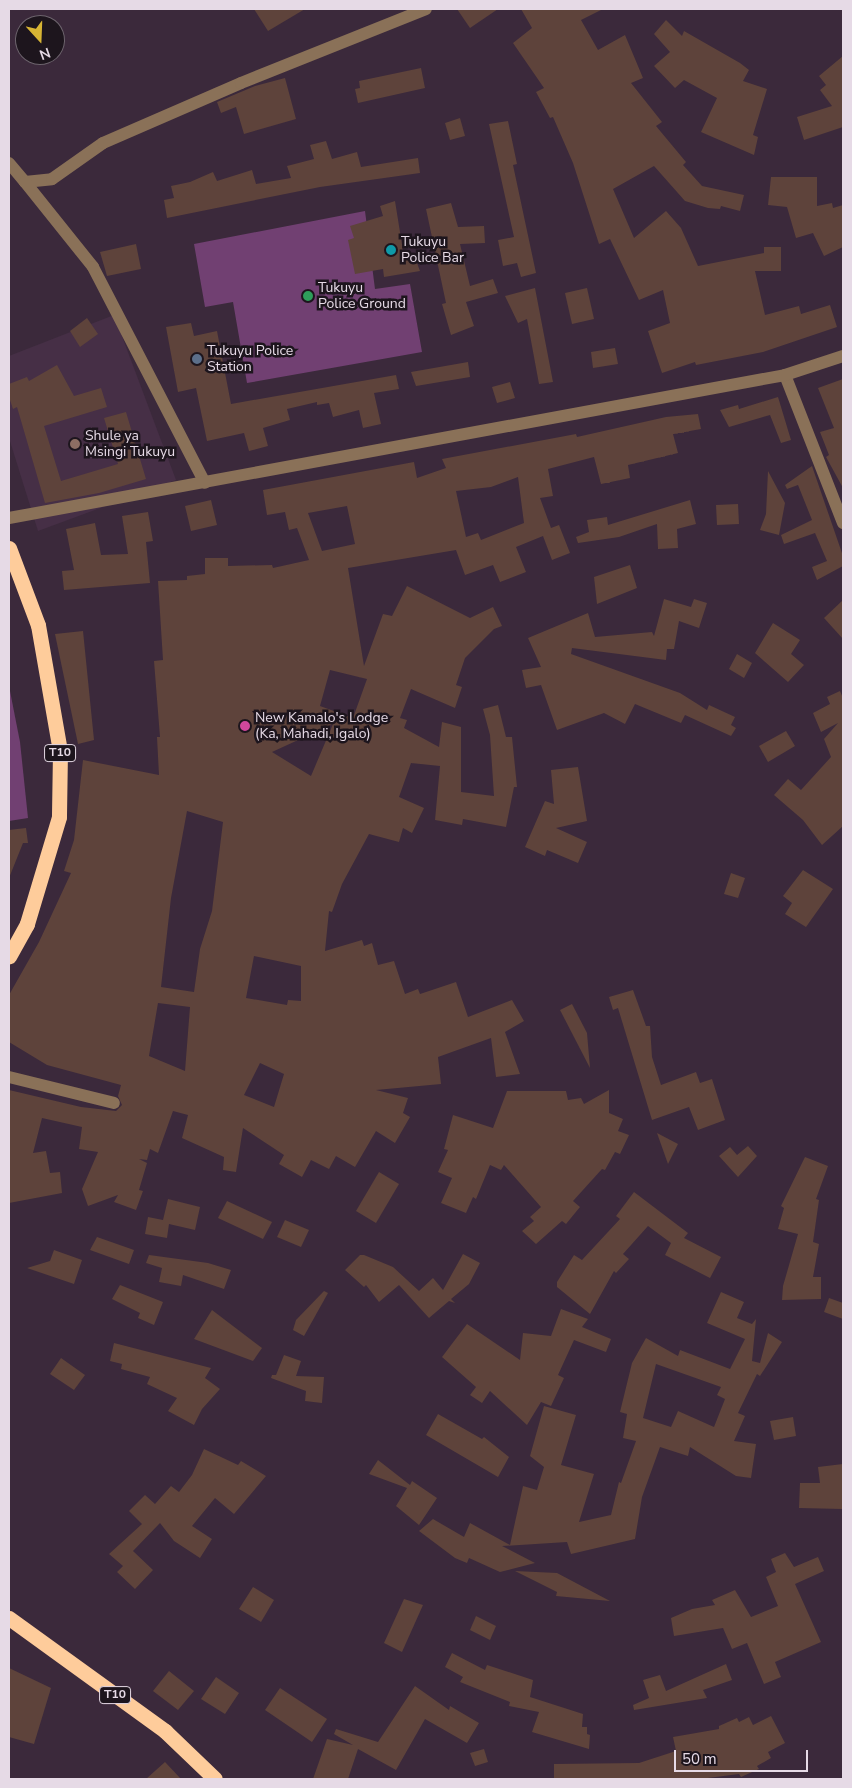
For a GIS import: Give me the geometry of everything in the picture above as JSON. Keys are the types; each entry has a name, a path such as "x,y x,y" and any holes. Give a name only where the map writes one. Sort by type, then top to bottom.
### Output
{"highway":[{"name":"T10","path":"9,548 38,624 60,751 59,817 27,924 9,956"},
{"name":"T10","path":"9,1618 165,1731 215,1779"}],"street":[{"path":"25,182 52,179 103,143 241,83 426,9"},
{"path":"9,162 93,267 205,483"},
{"path":"9,518 785,375 843,356"},
{"path":"785,375 843,522"},
{"path":"9,1077 114,1103"}],"shaded area":[{"name":"Tukuyu Police Ground","path":"365,211 375,289 410,284 422,352 247,383 233,302 205,307 194,244"},
{"path":"114,315 176,480 38,531 9,438 9,356"},
{"path":"9,686 20,742 28,818 9,821"}],"building":[{"path":"254,9 305,9 268,31"},
{"path":"457,9 498,9 470,28"},
{"path":"521,9 603,9 581,20 598,50 625,35 643,78 631,83 662,122 656,126 686,162 683,165 702,186 744,195 740,211 721,206 720,209 708,208 685,201 654,166 613,189 634,238 666,211 681,228 698,266 764,253 764,247 781,247 781,271 755,271 765,315 799,306 801,314 830,305 837,327 763,352 696,365 695,362 662,373 648,331 670,323 663,290 639,300 610,239 599,244 573,163 553,117 550,118 536,92 544,88 513,43 532,28"},
{"path":"666,20 682,36 684,31 749,70 743,81 767,89 753,135 758,137 754,155 701,132 717,98 684,80 675,88 654,66 670,52 654,34"},
{"path":"843,56 843,127 804,140 797,117 832,106 820,90 826,85 819,76"},
{"path":"421,68 425,88 358,103 355,89 360,88 359,81"},
{"path":"285,78 296,119 244,134 236,107 221,113 217,102 255,86"},
{"path":"460,118 465,136 450,140 445,123"},
{"path":"508,121 517,164 513,165 536,273 521,277 517,263 503,266 498,240 514,237 489,124"},
{"path":"326,141 332,159 357,152 361,167 418,158 420,173 320,187 167,218 164,200 174,198 171,186 190,182 213,172 217,181 252,170 256,184 291,178 287,166 314,159 310,145"},
{"path":"771,177 817,177 817,206 832,203 833,208 843,205 843,247 824,256 813,233 796,238 787,207 768,205"},
{"path":"395,201 404,257 414,255 420,271 384,277 383,269 355,274 348,240 354,238 350,226 383,216 380,206"},
{"path":"451,203 458,227 484,226 485,243 460,244 470,286 493,279 498,293 466,302 474,326 451,335 442,304 446,303 426,209"},
{"path":"136,244 141,269 107,276 100,252"},
{"path":"535,288 553,382 539,384 527,319 518,323 505,296"},
{"path":"587,288 594,319 572,324 565,293"},
{"path":"87,318 98,334 80,347 70,331"},
{"path":"191,323 194,336 217,331 231,404 396,375 399,389 374,393 381,424 363,428 359,410 333,417 329,403 317,405 317,402 287,409 290,420 263,428 268,446 249,451 244,433 207,441 196,388 178,392 166,327"},
{"path":"615,348 618,364 593,368 591,352"},
{"path":"468,362 470,377 416,386 411,372"},
{"path":"57,365 74,396 101,388 107,407 44,426 61,481 118,464 104,418 126,412 146,479 99,493 45,503 17,407 13,409 9,397 9,384 27,377 29,381"},
{"path":"843,379 843,488 826,457 829,455 820,432 834,428 818,388"},
{"path":"510,382 515,398 497,403 492,387"},
{"path":"778,397 791,440 781,443 770,415 729,427 720,410 738,405 739,409"},
{"path":"698,414 701,429 673,434 678,453 628,465 630,478 601,484 594,457 548,469 553,496 540,498 551,528 559,525 570,553 552,560 543,536 516,547 526,572 500,582 493,565 465,575 456,550 348,568 364,666 383,614 392,616 407,586 470,618 493,607 502,626 494,629 465,658 456,685 462,687 455,708 411,689 400,718 407,720 404,728 439,747 442,722 461,727 461,792 494,796 490,735 483,709 498,705 506,737 512,737 517,787 514,787 506,827 463,819 462,825 435,820 440,766 411,763 399,797 424,808 412,833 403,828 399,842 369,834 342,884 332,912 329,911 325,951 362,940 364,946 372,943 378,965 394,961 405,994 418,989 420,994 456,982 468,1017 512,1000 524,1021 505,1032 520,1074 496,1077 491,1038 438,1057 441,1084 376,1090 408,1098 403,1113 410,1117 395,1143 376,1131 355,1167 336,1156 329,1169 311,1160 302,1177 279,1164 284,1155 243,1128 236,1172 223,1170 224,1157 182,1138 188,1115 173,1111 158,1153 150,1149 147,1160 139,1159 147,1163 139,1190 143,1191 136,1210 114,1202 118,1195 88,1206 82,1189 98,1152 79,1149 82,1127 42,1118 33,1153 46,1151 50,1173 60,1172 62,1193 9,1203 9,1090 81,1107 116,1111 122,1105 118,1096 121,1085 47,1065 9,1042 9,995 39,942 71,873 64,871 74,840 83,760 159,775 157,737 160,737 154,661 163,660 158,581 187,580 187,576 205,574 205,558 228,558 228,566 272,565 273,568 309,560 297,528 289,530 285,512 267,515 263,490 414,462 417,478 446,468 442,459 576,434 577,437 666,417","holes":["518,477 524,523 481,540 478,533 466,537 456,491 491,487","347,506 355,544 322,551 308,513","330,670 367,679 353,718 320,706","333,724 311,776 272,752","187,811 223,822 212,911 200,949 194,992 161,987 171,898","254,956 301,966 301,1001 288,1000 287,1005 246,998","158,1003 190,1007 185,1071 149,1056","260,1063 284,1074 274,1107 244,1095"]},
{"path":"812,466 843,556 843,566 817,580 812,567 827,561 815,533 784,544 781,535 812,520 798,485 787,489 785,485"},
{"path":"768,471 785,503 779,535 760,530 766,514"},
{"path":"211,500 217,525 191,531 185,506"},
{"path":"690,500 696,524 677,529 678,548 658,549 657,524 619,537 578,543 576,537 589,532 587,520 607,517 608,525"},
{"path":"738,504 739,524 717,525 716,505"},
{"path":"148,512 153,541 146,542 150,583 64,590 62,571 74,570 66,529 95,523 101,555 128,554 122,516"},
{"path":"630,565 637,588 597,604 594,577"},
{"path":"664,599 691,607 694,599 707,603 699,628 679,621 674,649 667,649 666,660 572,648 571,654 680,693 707,710 709,705 735,717 731,725 736,728 731,736 685,715 681,723 635,704 625,724 604,713 557,730 541,685 526,688 522,670 541,667 528,638 588,613 595,637 652,632 654,636"},
{"path":"843,600 843,639 824,618"},
{"path":"773,623 800,640 791,654 804,665 788,682 755,653"},
{"path":"83,631 94,740 78,744 55,634"},
{"path":"737,654 752,663 744,678 729,669"},
{"path":"840,691 843,698 843,826 822,845 803,820 774,795 788,779 801,790 831,757 824,739 838,723 821,732 813,713 830,704 827,697"},
{"path":"786,731 795,746 768,762 759,746"},
{"path":"578,767 587,821 556,828 587,842 578,863 547,850 545,856 525,847 545,801 554,804 551,770"},
{"path":"26,828 28,843 23,843 9,878 9,830"},
{"path":"803,870 833,889 806,927 785,914 792,903 783,896"},
{"path":"731,873 745,878 738,898 724,894"},
{"path":"633,990 646,1026 650,1026 652,1057 661,1085 696,1072 700,1083 712,1079 725,1120 698,1130 689,1107 652,1120 618,1008 613,1010 609,997"},
{"path":"572,1004 587,1033 590,1068 560,1010"},
{"path":"609,1090 609,1113 623,1119 618,1131 629,1135 620,1154 615,1152 605,1170 602,1169 573,1201 580,1207 566,1224 562,1221 536,1244 522,1231 534,1221 530,1217 541,1207 504,1165 501,1170 490,1165 476,1199 473,1197 466,1213 441,1203 452,1178 438,1172 448,1150 444,1149 453,1115 493,1128 507,1091 566,1091 568,1100 581,1098 584,1104"},
{"path":"657,1133 678,1144 668,1164"},
{"path":"748,1146 757,1156 738,1177 719,1156 730,1147 737,1155"},
{"path":"805,1157 828,1166 816,1199 819,1200 813,1242 819,1244 813,1277 821,1277 821,1299 782,1300 783,1286 798,1234 778,1229 784,1208 781,1206"},
{"path":"379,1172 399,1184 376,1223 356,1211"},
{"path":"634,1192 688,1233 684,1238 721,1257 710,1278 665,1255 671,1243 648,1226 623,1254 629,1259 616,1273 614,1271 590,1314 557,1287 557,1282 574,1255 582,1260 620,1219 616,1216"},
{"path":"168,1199 200,1207 195,1230 169,1224 167,1238 145,1234 148,1217 163,1220"},
{"path":"227,1201 272,1222 263,1239 218,1218"},
{"path":"285,1220 309,1230 301,1247 277,1237"},
{"path":"97,1237 134,1250 129,1264 90,1250"},
{"path":"54,1250 82,1260 74,1284 27,1268 50,1261"},
{"path":"463,1254 480,1263 469,1284 451,1299 455,1303 449,1301 429,1318 399,1285 379,1302 366,1285 364,1287 345,1270 360,1255 364,1255 393,1267 419,1291 433,1278 443,1290"},
{"path":"149,1255 208,1263 231,1270 224,1289 183,1275 181,1286 159,1282 162,1268 146,1263"},
{"path":"120,1285 163,1302 154,1325 138,1318 140,1313 112,1299"},
{"path":"324,1291 328,1293 304,1336 293,1330 296,1320"},
{"path":"721,1292 744,1302 737,1318 752,1324 756,1319 752,1361 760,1363 768,1333 782,1342 760,1376 757,1374 738,1413 745,1416 734,1441 756,1444 751,1478 736,1476 690,1447 688,1456 660,1447 642,1497 635,1539 571,1554 567,1542 502,1546 535,1563 500,1572 469,1558 467,1563 455,1558 419,1531 433,1519 464,1537 470,1523 510,1545 523,1486 537,1490 544,1467 530,1456 544,1406 576,1415 561,1465 594,1474 579,1522 611,1515 619,1482 621,1483 636,1441 623,1438 627,1414 620,1412 632,1363 646,1338 678,1356 680,1350 730,1369 745,1339 707,1323","holes":["656,1364 721,1387 717,1395 725,1399 714,1427 678,1411 671,1427 643,1418"]},
{"path":"829,1298 843,1303 843,1319 824,1312"},
{"path":"561,1309 588,1319 582,1327 611,1339 606,1352 574,1340 558,1375 564,1378 551,1406 541,1402 527,1425 490,1391 482,1403 470,1395 476,1387 442,1357 467,1324 520,1360 523,1333 551,1336"},
{"path":"212,1310 262,1348 253,1361 194,1339"},
{"path":"114,1343 211,1368 205,1378 220,1389 202,1409 194,1425 168,1411 177,1398 147,1384 150,1377 121,1369 122,1364 110,1361"},
{"path":"284,1355 301,1361 296,1376 324,1377 322,1403 305,1401 306,1391 271,1378 272,1375 276,1375"},
{"path":"61,1358 85,1375 74,1390 50,1374"},
{"path":"438,1414 482,1439 484,1437 509,1457 498,1477 426,1435"},
{"path":"793,1417 796,1436 774,1440 770,1421"},
{"path":"204,1449 238,1465 241,1461 266,1476 234,1514 215,1498 192,1526 212,1539 200,1558 174,1541 160,1523 133,1551 153,1570 135,1589 117,1572 123,1566 109,1554 142,1524 129,1511 145,1495 155,1504 171,1486 179,1492 192,1475"},
{"path":"378,1460 410,1485 412,1481 437,1498 419,1525 396,1506 407,1488 369,1474"},
{"path":"843,1464 843,1509 799,1508 800,1483 820,1483 818,1467"},
{"path":"785,1553 794,1567 818,1557 824,1571 795,1584 821,1642 775,1662 781,1677 764,1684 747,1643 732,1649 723,1628 674,1636 671,1618 692,1609 715,1605 712,1600 735,1590 751,1617 778,1606 766,1577 776,1572 771,1559"},
{"path":"515,1571 557,1573 610,1601 556,1596 557,1592"},
{"path":"253,1587 274,1600 261,1622 239,1609"},
{"path":"404,1599 423,1605 402,1652 384,1643"},
{"path":"476,1616 496,1626 490,1640 470,1630"},
{"path":"452,1653 485,1670 487,1665 533,1680 530,1697 583,1714 582,1727 587,1727 587,1734 590,1735 589,1749 532,1732 539,1712 509,1706 510,1702 460,1682 463,1677 445,1667"},
{"path":"726,1664 732,1680 703,1690 707,1698 634,1710 633,1705 649,1698 643,1680 660,1675 666,1691"},
{"path":"9,1668 51,1688 34,1744 9,1737"},
{"path":"169,1671 194,1691 178,1710 153,1691"},
{"path":"216,1677 239,1693 225,1714 201,1699"},
{"path":"415,1686 449,1710 450,1706 479,1723 467,1743 425,1719 396,1770 358,1749 348,1779 313,1779 327,1739 353,1745 334,1734 336,1729 378,1742"},
{"path":"280,1688 327,1719 312,1742 265,1710"},
{"path":"771,1716 785,1743 768,1752 771,1758 757,1766 759,1769 741,1777 739,1774 700,1779 554,1779 554,1764 639,1763 676,1751 673,1737 719,1729 719,1726 737,1718 739,1722 749,1717 753,1725"},
{"path":"484,1749 488,1762 475,1766 470,1753"},
{"path":"165,1762 181,1779 146,1779"}],"place":[{"name":"Tukuyu Police Bar","path":"391,250"},
{"name":"Tukuyu Police Ground","path":"308,296"},
{"name":"Tukuyu Police Station","path":"197,359"},
{"name":"Shule ya Msingi Tukuyu","path":"75,444"},
{"name":"New Kamalo's Lodge (Ka, Mahadi, Igalo)","path":"245,726"}]}
